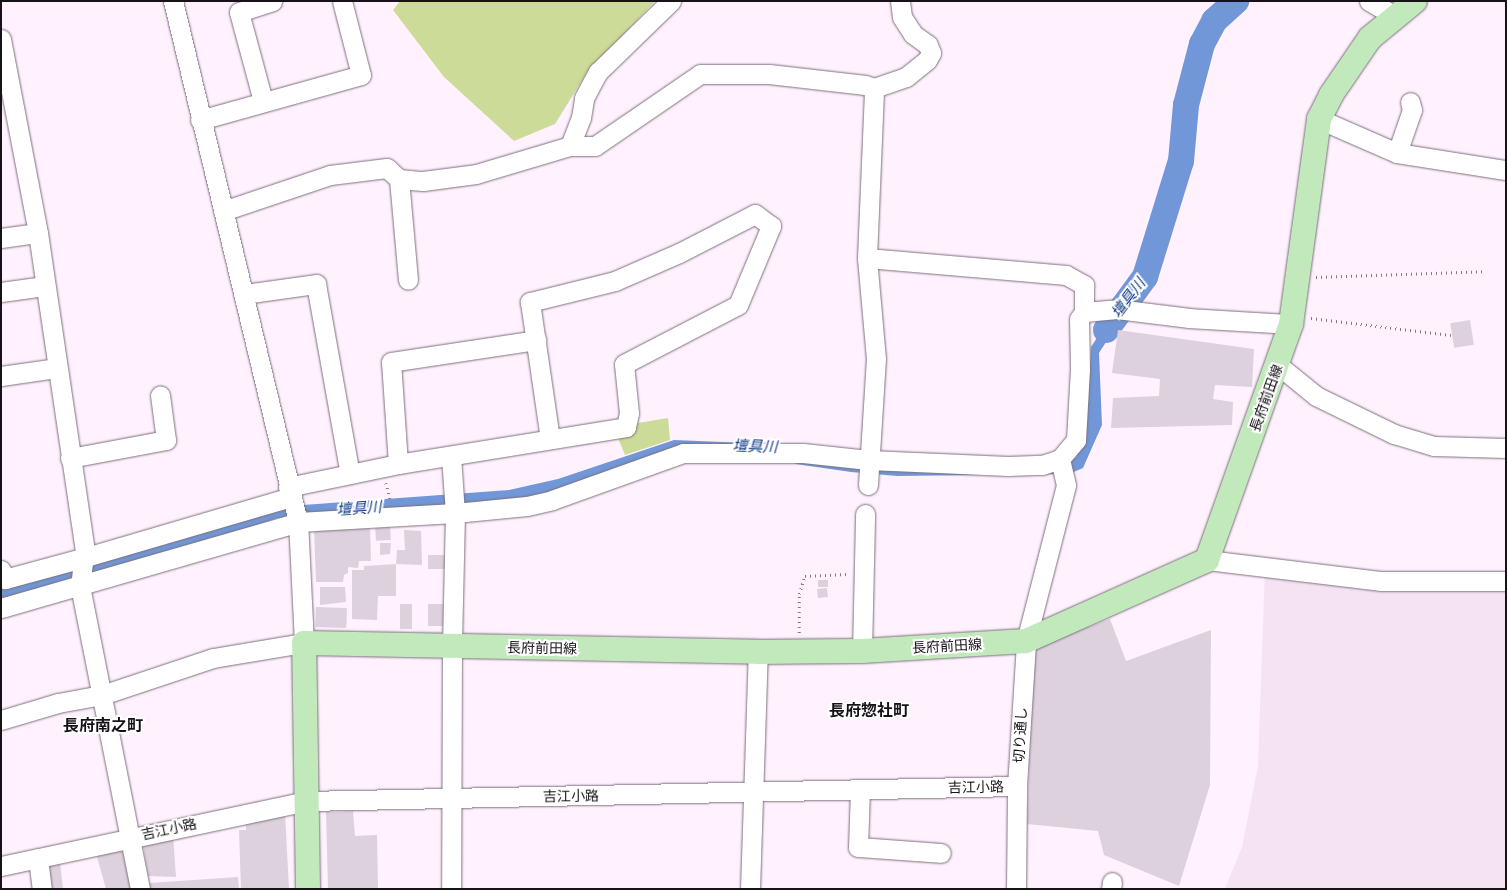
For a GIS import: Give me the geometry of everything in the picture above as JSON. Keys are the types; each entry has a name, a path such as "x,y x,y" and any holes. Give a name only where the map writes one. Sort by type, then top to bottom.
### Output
{"main road":[{"name":"長府前田線","path":"304,643 799,652 1026,641 1207,560 1278,365 1292,320 1319,119 1331,95 1370,38 1415,1"},
{"path":"304,643 308,889"}],"street":[{"path":"1,720 58,703 102,695 212,658 304,643 293,506 173,1"},
{"path":"263,101 240,12 272,1"},
{"path":"200,120 361,75 342,1"},
{"path":"570,146 581,118 584,98 598,72 671,1"},
{"path":"223,211 330,175 387,168 399,179 423,181 476,174 570,146 595,146 700,74 768,74 865,85 874,88 906,77 927,60 931,53 928,45 913,34 902,17 900,1"},
{"path":"1369,1 1397,17"},
{"path":"1,39 38,233 85,560 80,584 128,838 140,889"},
{"path":"868,471 876,359 867,258 874,88"},
{"path":"1397,152 1412,110 1410,102"},
{"path":"1319,119 1397,152 1506,170"},
{"path":"399,179 408,280"},
{"path":"1,608 80,584 293,506 350,474 398,464 626,427 629,413 624,364 738,305 771,226 755,214 679,253 614,282 530,302 550,439"},
{"path":"1,238 38,233"},
{"path":"1,570 5,579 293,506 527,506 552,500 683,453 794,454 868,471 1042,465 1060,459 1076,440 1080,369 1079,319 1084,312 1084,285 1066,275 867,258"},
{"path":"244,294 316,284 350,474"},
{"path":"1,292 45,286"},
{"path":"1084,312 1117,309 1189,318 1292,320"},
{"path":"398,464 391,362 536,340"},
{"path":"1278,365 1316,396 1394,434 1434,446 1506,448"},
{"path":"1,376 57,368"},
{"path":"70,458 166,440 160,395"},
{"path":"451,456 455,505 452,646 451,889"},
{"name":"切り通し","path":"1016,889 1017,786 1026,641 1066,484 1060,459"},
{"path":"862,650 865,514"},
{"path":"1207,560 1380,580 1506,580"},
{"path":"750,889 758,652"},
{"name":"吉江小路","path":"1,866 306,801 1017,786"},
{"path":"860,790 858,847 940,853"},
{"path":"38,858 42,889"}],"path":[{"path":"1298,277 1484,271"},
{"path":"1292,320 1451,336"},
{"path":"799,652 798,594 805,576 863,574"}],"shaded area":[{"path":"1265,567 1506,581 1506,889 1225,889 1242,847 1258,766"}],"green space":[{"path":"400,1 655,1 586,74 555,124 514,141 444,77 393,10"},
{"path":"668,418 670,440 625,455 618,438 633,435 638,423"}],"water":[{"name":"壇具川","path":"1113,313 1124,314 1099,353 1102,425 1083,468 1069,474 897,476 796,464 788,458 738,449 521,501 278,518 206,543 1,602 1,585 276,507 509,490 558,479 674,440 795,445 803,457 1068,463 1076,457 1087,425 1091,347"}],"building":[{"path":"1470,320 1474,345 1454,348 1450,323"},
{"path":"1118,330 1254,349 1252,387 1215,385 1213,399 1233,402 1232,425 1111,428 1113,398 1159,396 1160,379 1112,373"},
{"path":"390,523 391,540 376,541 375,524"},
{"path":"370,525 371,561 359,561 358,568 348,567 348,573 344,575 343,582 316,582 314,528"},
{"path":"404,530 421,531 422,565 396,564 397,550 405,550"},
{"path":"380,543 391,543 390,554 380,555"},
{"path":"428,555 446,555 446,569 428,569"},
{"path":"396,564 396,596 378,596 377,620 352,619 352,570 364,570 364,566"},
{"path":"818,580 828,580 828,587 818,587"},
{"path":"320,587 345,587 346,602 320,605"},
{"path":"827,588 828,597 818,598 817,589"},
{"path":"400,604 412,604 412,629 400,629"},
{"path":"428,604 443,604 443,626 428,626"},
{"path":"316,607 347,608 346,628 315,627"},
{"path":"1110,619 1126,661 1211,630 1210,785 1179,886 1104,855 1098,831 1027,824 1033,647"},
{"path":"353,811 355,836 377,835 378,889 328,889 326,812"},
{"path":"285,813 289,889 241,889 239,830 246,830 246,819"},
{"path":"173,835 176,877 148,876 142,839"},
{"path":"117,848 126,856 132,889 106,889 96,853"},
{"path":"60,862 63,889 47,889 46,864"},
{"path":"238,877 239,889 150,889 149,883"}],"waterway":[{"name":"壇具川","path":"1106,330 1145,277 1181,161 1186,105 1202,44 1214,21 1236,1"}],"district":[{"name":"長府惣社町","path":"869,710"},
{"name":"長府南之町","path":"103,725"}]}
